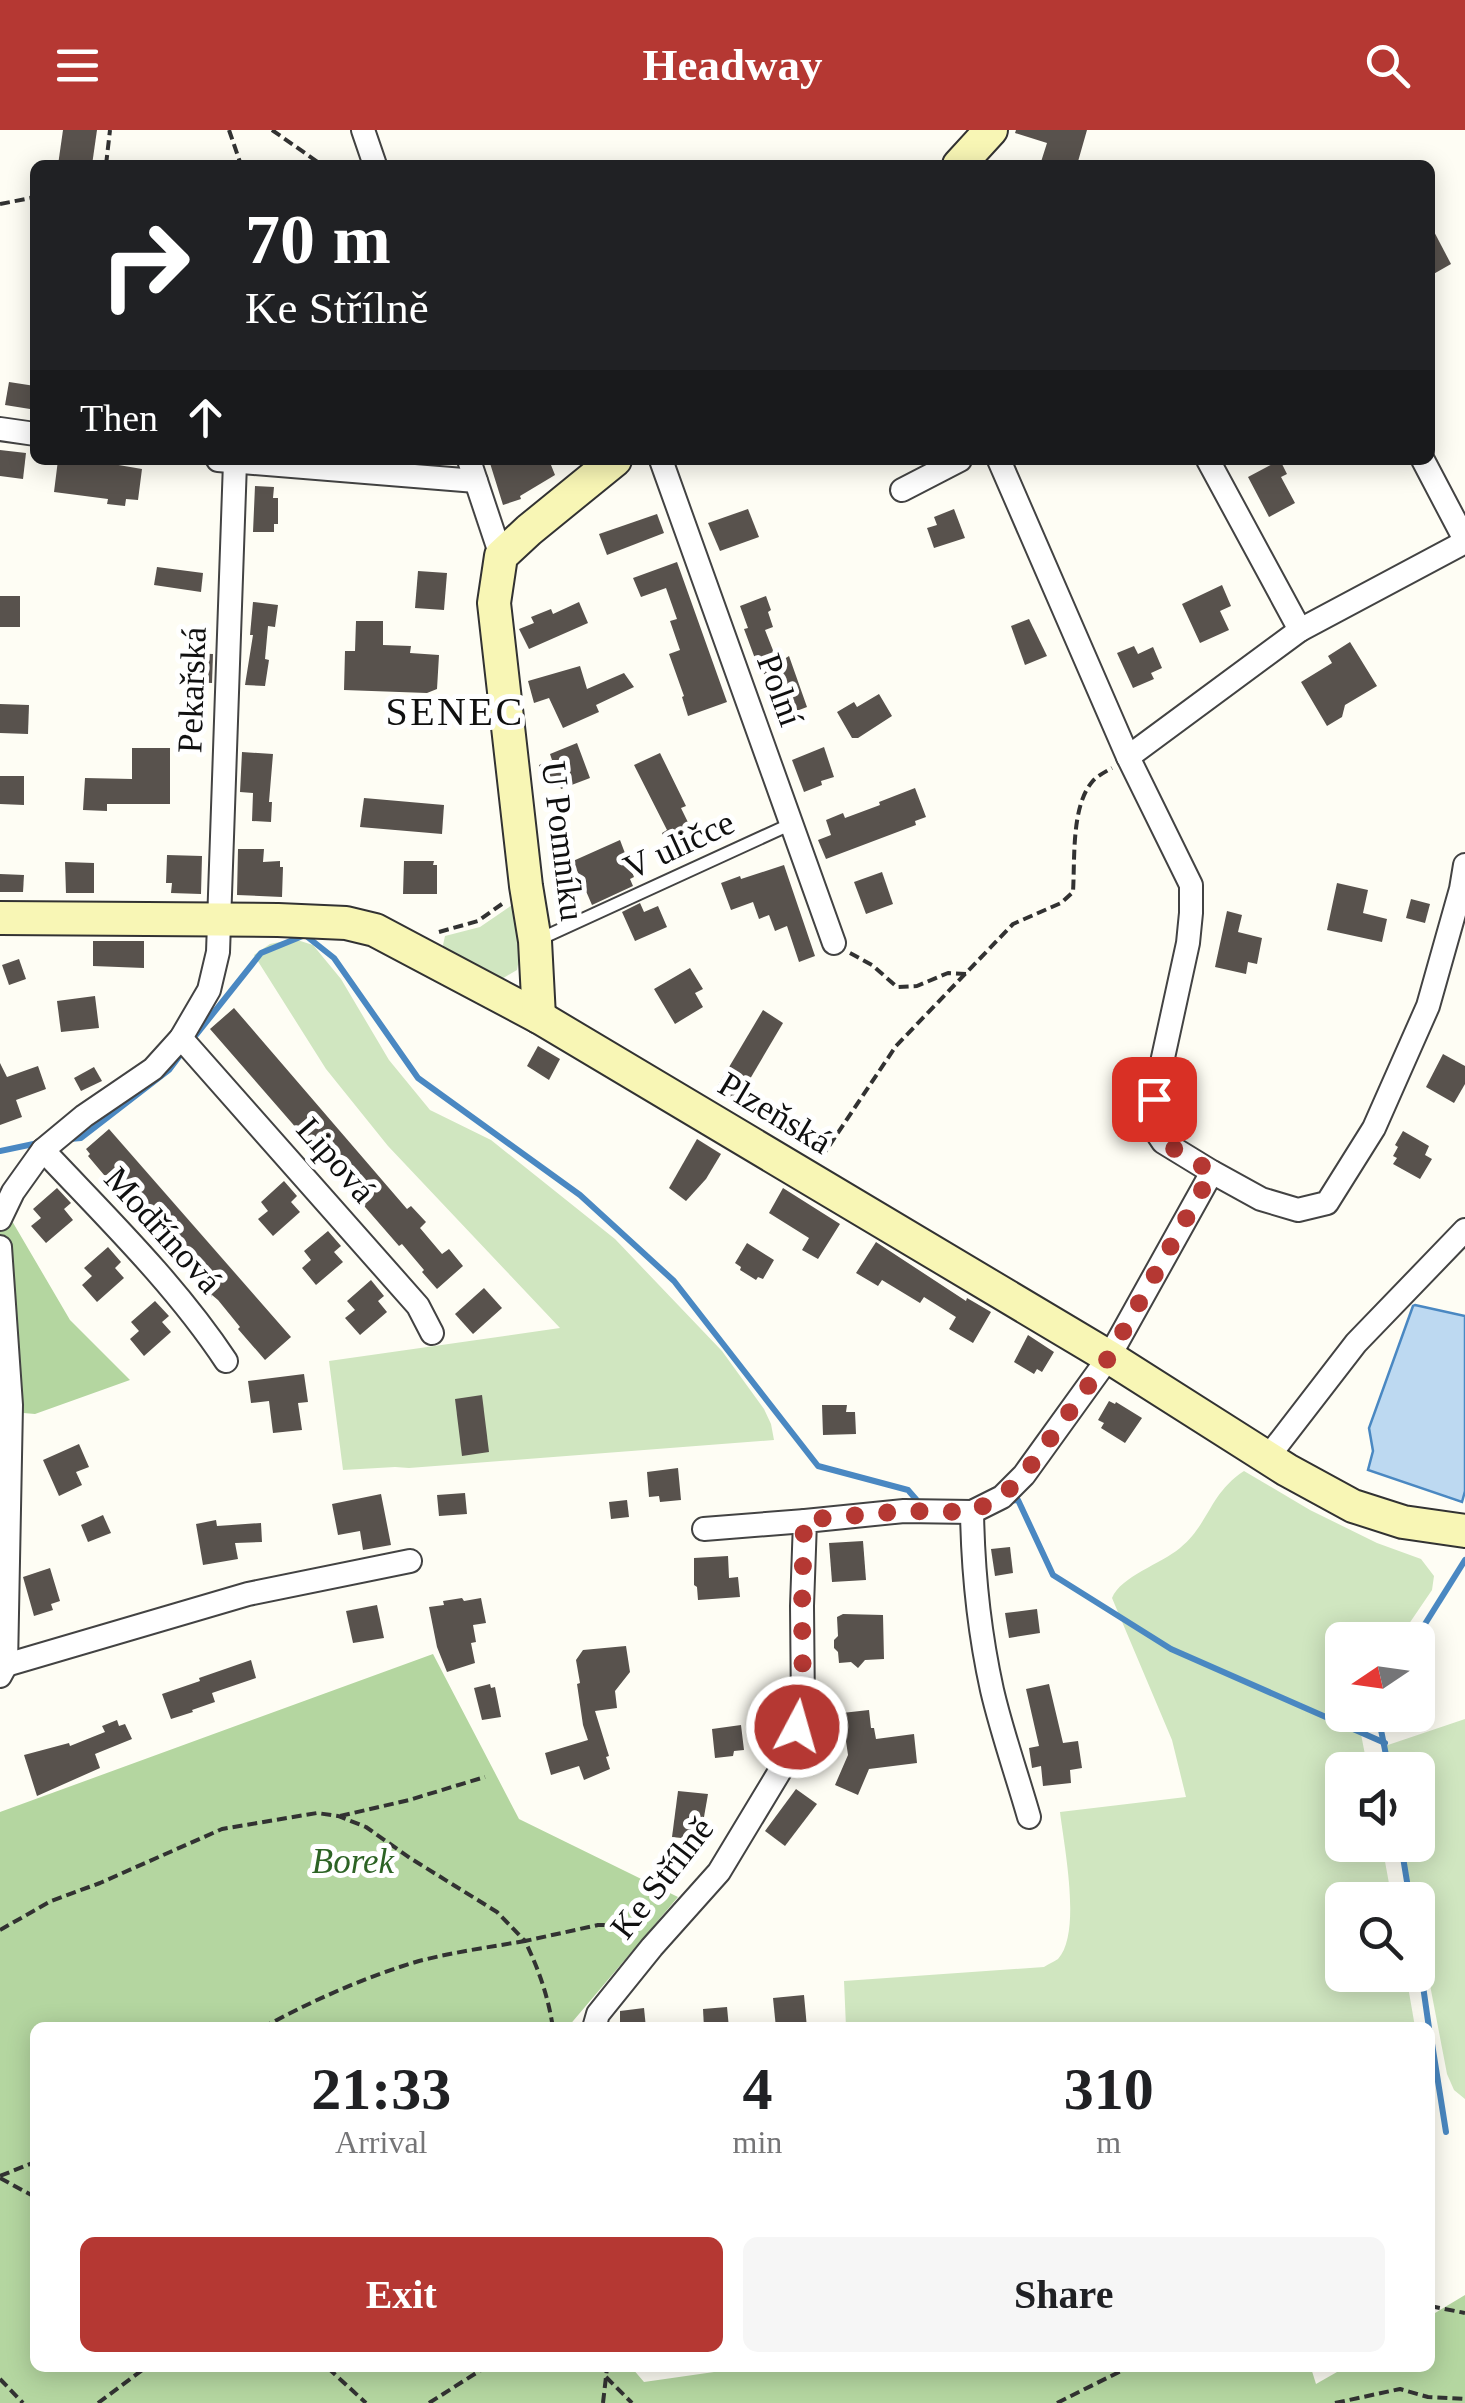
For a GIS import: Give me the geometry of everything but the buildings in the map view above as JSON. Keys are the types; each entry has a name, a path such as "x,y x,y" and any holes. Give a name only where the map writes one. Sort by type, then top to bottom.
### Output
{"main road":[{"path":"964,160 991,130"},
{"path":"500,556 610,465"},
{"name":"U Pomníku","path":"500,556 494,603 535,941 539,1017"},
{"name":"Plzeňská","path":"0,918 346,923 375,930 539,1017 1353,1506 1404,1522 1465,1530"}],"street":[{"path":"363,130 373,160"},
{"path":"0,428 30,433"},
{"name":"Pekařská","path":"219,920 226,465"},
{"path":"324,465 472,471 500,556"},
{"name":"Polní","path":"663,465 834,943"},
{"path":"902,490 950,465"},
{"path":"1001,465 1128,756 1190,884 1188,943 1151,1124 1163,1142 1261,1199 1298,1210 1328,1203 1374,1128 1428,1006 1465,865"},
{"path":"1211,465 1300,630"},
{"path":"1128,756 1300,630 1465,541 1426,465"},
{"path":"0,1219 13,1192 43,1150 84,1116 153,1069 181,1038 213,980 219,920"},
{"name":"Lipová","path":"181,1038 418,1306 432,1333"},
{"name":"Modřínová","path":"43,1150 202,1326 226,1361"},
{"path":"704,1529 904,1511 972,1512 1002,1496 1024,1475 1109,1357 1212,1172"},
{"path":"1268,1458 1356,1343 1465,1230"},
{"path":"0,1246 5,1428 3,1671 248,1594 410,1561"},
{"path":"972,1512 979,1622 992,1692 1029,1817"},
{"name":"Ke Střílně","path":"596,2022 598,2014 718,1872 786,1761 803,1711 804,1520"}],"lane":[{"name":"V uličce","path":"535,941 791,824"}],"path":[{"path":"107,160 110,130"},
{"path":"230,130 239,160"},
{"path":"272,130 315,160"},
{"path":"0,204 30,198"},
{"path":"808,1179 896,1046 1013,924 1062,903 1073,892 1078,815 1084,795 1094,780 1128,756"},
{"path":"834,943 872,965 897,987 918,986 948,972 966,974"},
{"path":"338,1816 485,1777"},
{"path":"0,1930 51,1901 100,1884 222,1829 316,1813 338,1816 366,1827 497,1912 526,1941 547,1996 552,2022"},
{"path":"274,2022 339,1990 416,1962 598,1924 672,1925"},
{"path":"0,2177 30,2164"},
{"path":"0,2177 30,2195"},
{"path":"1435,2307 1465,2313"},
{"path":"98,2403 140,2372"},
{"path":"332,2372 366,2403"},
{"path":"429,2403 478,2372"},
{"path":"603,2403 607,2372"},
{"path":"1057,2403 1119,2372"},
{"path":"606,2377 632,2403"},
{"path":"0,2379 23,2403"},
{"path":"1335,2403 1400,2389 1428,2397 1465,2399"},
{"path":"108,2403 110,2394"},
{"path":"1366,2403 1367,2395"}],"green space":[{"path":"512,905 516,908 517,970 500,980 448,956 443,945 445,936 480,927"},
{"path":"294,939 313,945 341,979 389,1060 430,1110 491,1140 615,1239 722,1351 764,1409 774,1440 343,1470 329,1361 560,1328 388,1146 326,1069 254,955 270,944"},
{"path":"12,1221 70,1320 130,1380 35,1414 0,1411 0,1226"},
{"path":"1244,1471 1310,1510 1377,1543 1421,1559 1434,1576 1432,1590 1410,1622 1325,1622 1325,1732 1361,1732 1364,1752 1325,1752 1325,1862 1385,1862 1389,1882 1325,1882 1325,1992 1409,1992 1414,2022 846,2022 844,1981 1044,1967 1057,1960 1065,1947 1070,1910 1060,1812 1186,1797 1172,1740 1112,1598 1124,1583 1180,1548 1198,1529 1223,1489"},
{"name":"Borek","path":"433,1654 519,1819 678,1897 572,2022 30,2022 30,2372 635,2372 644,2382 714,2372 1312,2372 1316,2384 1337,2372 1435,2372 1435,2313 1465,2295 1465,2403 0,2403 0,1812"},
{"path":"1465,1719 1465,2099 1454,2090 1447,2074 1431,1992 1435,1992 1435,1882 1409,1882 1404,1862 1435,1862 1435,1752 1383,1752 1382,1747"}],"water":[{"path":"1415,1305 1465,1316 1462,1502 1368,1470 1373,1451 1369,1428"}],"waterway":[{"path":"192,1040 261,953 305,935 334,958 418,1078 580,1195 674,1281 818,1466 908,1490 921,1505"},
{"path":"70,1139 81,1138 169,1070 181,1054"},
{"path":"0,1151 43,1142"},
{"path":"1008,1501 1018,1500 1053,1575 1171,1649 1385,1743"},
{"path":"1426,1622 1465,1560"},
{"path":"1381,1732 1385,1752"},
{"path":"1404,1862 1407,1882"},
{"path":"1424,1992 1428,2022"},
{"path":"1435,2063 1446,2132"}],"district":[{"name":"SENEC","path":"455,711"}],"route":[{"path":"797,1727 803,1711 804,1520 904,1511 972,1512 1002,1496 1024,1475 1109,1357 1212,1172 1163,1142 1151,1124 1154,1099"}]}
